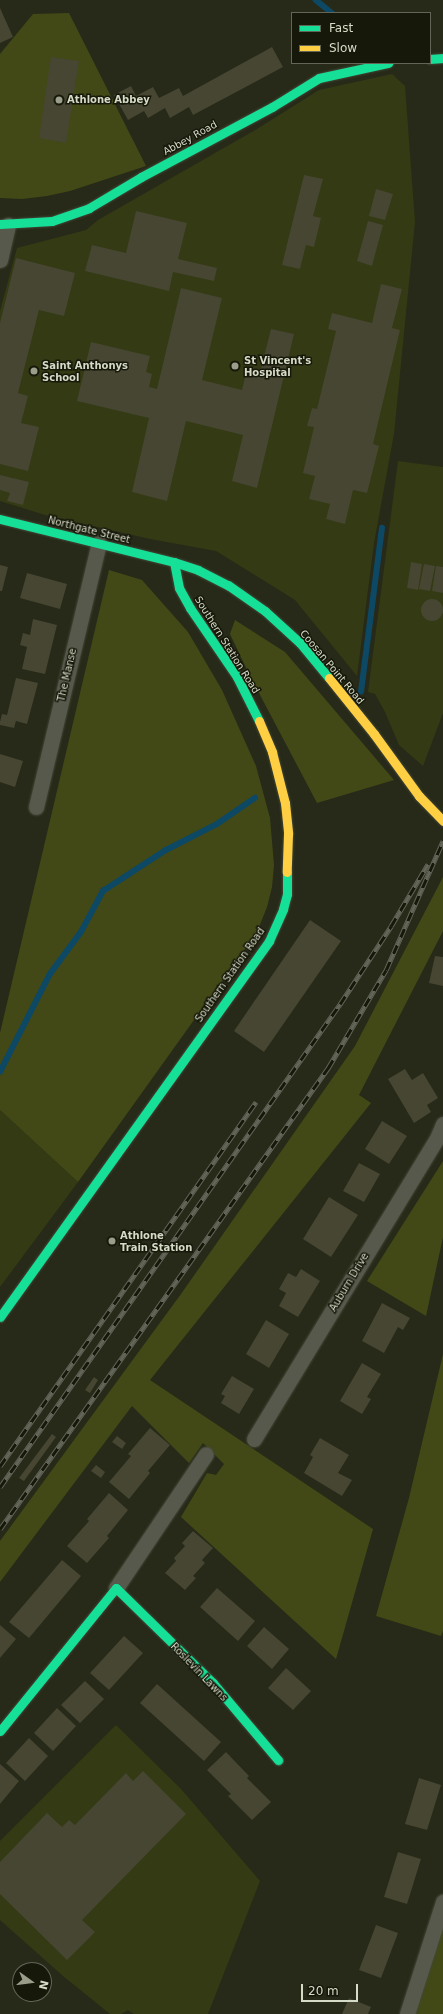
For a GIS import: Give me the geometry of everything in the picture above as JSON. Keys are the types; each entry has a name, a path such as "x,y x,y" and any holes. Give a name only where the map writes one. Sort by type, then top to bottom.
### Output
{"street":[{"path":"431,59 443,58"},
{"name":"Abbey Road","path":"4,224 52,221 89,208 215,136 272,107 319,78 383,64"},
{"path":"0,260 4,224"},
{"name":"Northgate Street","path":"0,518 23,526 174,562"},
{"name":"The Manse","path":"36,807 99,543"},
{"name":"Coosan Point Road","path":"174,562 198,570 228,585 265,611 300,643 374,734 418,796 443,821"},
{"name":"Southern Station Road","path":"0,1317 269,941 283,909 287,894 288,834 285,803 273,758 253,708 237,677 190,608 179,588 174,562"},
{"name":"Auburn Drive","path":"254,1439 438,1136 443,1124"},
{"path":"0,1730 116,1588 206,1454"},
{"name":"Roslevin Lawns","path":"116,1588 213,1683 278,1760"},
{"path":"407,2014 443,1902"}],"shaded area":[{"path":"69,13 146,166 70,191 22,199 0,198 0,54 33,14"},
{"name":"St Vincent's Hospital","path":"392,74 405,86 415,222 394,434 374,543 357,676 295,600 216,551 150,539 45,515 0,501 0,311 17,248 86,230 98,220 257,129 319,90"},
{"path":"398,461 443,467 443,713 423,766 399,745 385,712 375,694 368,692"},
{"path":"109,570 142,580 188,632 222,690 256,766 270,818 274,865 272,887 267,907 257,932 78,1182 0,1110 0,1033"},
{"path":"235,620 285,652 394,780 317,803 248,672 230,634"},
{"path":"443,877 443,931 359,1095 371,1103 150,1380 373,1529 336,1659 181,1517 207,1473 216,1475 224,1464 203,1443 189,1463 132,1406 0,1582 0,1541 181,1294 355,1046"},
{"path":"0,1110 78,1182 0,1287"},
{"path":"443,1161 443,1237 426,1316 367,1281"},
{"path":"443,1354 443,1631 441,1636 376,1616 409,1498"},
{"path":"116,1725 181,1789 260,1881 208,2014 134,2014 128,2010 121,2014 110,2014 63,1976 52,1966 52,1962 47,1962 0,1920 0,1841"},
{"path":"443,1925 443,2014 415,2014 430,1966"}],"building":[{"path":"0,8 13,37 0,43"},
{"path":"272,47 283,67 193,115 189,107 170,118 165,108 148,118 144,111 128,120 114,95 131,86 136,96 153,87 159,98 179,88 183,96"},
{"name":"Athlone Abbey","path":"51,57 79,61 66,143 39,138"},
{"path":"304,175 323,179 313,216 321,218 314,247 306,245 300,269 282,265"},
{"path":"376,189 393,194 385,220 369,216"},
{"path":"136,211 187,223 178,259 217,268 214,281 173,272 169,291 85,271 92,245 126,253"},
{"path":"368,221 383,225 372,266 357,261"},
{"path":"16,258 75,273 64,316 39,310 18,393 28,396 21,423 39,427 28,471 0,464 0,323"},
{"path":"381,284 402,289 392,328 400,330 373,444 379,446 367,493 353,490 345,524 326,519 330,504 309,499 315,476 303,473 314,427 307,426 312,408 317,409 336,331 328,329 332,313 372,323"},
{"path":"181,288 222,298 202,380 242,390 247,369 260,372 271,329 294,334 257,488 232,481 243,435 186,421 167,501 132,492 149,418 77,401 91,342 150,356 146,372 152,374 149,387 157,389"},
{"path":"0,475 29,482 23,505 7,501 10,493 0,490"},
{"path":"411,562 422,564 418,590 407,588"},
{"path":"424,564 435,566 430,591 419,589"},
{"path":"0,565 8,567 2,591 0,591"},
{"path":"436,566 443,567 443,593 432,591"},
{"path":"27,573 67,584 60,609 20,598"},
{"path":"432,599 440,602 443,610 440,618 432,621 424,618 421,610 424,602"},
{"path":"33,619 57,625 45,674 22,669 27,647 20,645 23,633 30,635"},
{"path":"16,678 38,683 27,724 16,721 14,728 0,725 0,722 2,714 7,715"},
{"path":"0,754 23,761 15,787 0,782"},
{"path":"310,920 341,941 264,1052 234,1031"},
{"path":"435,956 443,957 443,986 429,983"},
{"path":"405,1069 412,1080 423,1073 438,1098 427,1105 431,1112 414,1123 388,1079"},
{"path":"382,1121 407,1136 389,1164 365,1149"},
{"path":"359,1163 380,1174 364,1202 343,1191"},
{"path":"329,1197 358,1215 331,1257 303,1239"},
{"path":"301,1269 320,1281 298,1317 279,1306 286,1293 279,1289 288,1273 296,1277"},
{"path":"382,1303 410,1318 403,1330 398,1327 384,1353 362,1341"},
{"path":"266,1320 289,1334 269,1368 246,1354"},
{"path":"362,1363 381,1374 367,1397 371,1399 362,1414 340,1401"},
{"path":"232,1376 254,1389 239,1414 221,1403 225,1396 221,1394"},
{"path":"94,1377 98,1380 90,1393 85,1390"},
{"path":"150,1428 170,1445 148,1471 150,1473 129,1499 109,1482 131,1456 128,1454"},
{"path":"52,1434 56,1437 24,1481 19,1478"},
{"path":"117,1436 126,1443 122,1449 112,1442"},
{"path":"320,1438 349,1455 338,1473 352,1480 342,1496 304,1473 313,1457 310,1455"},
{"path":"96,1465 105,1472 101,1478 91,1471"},
{"path":"109,1493 128,1510 107,1536 109,1538 87,1563 67,1546 89,1521 87,1519"},
{"path":"193,1531 213,1548 202,1560 205,1563 193,1576 196,1578 185,1590 165,1573 176,1561 174,1558 185,1546 182,1543"},
{"path":"62,1560 81,1576 29,1638 9,1622"},
{"path":"217,1588 255,1621 238,1641 200,1607"},
{"path":"0,1625 16,1639 0,1658"},
{"path":"264,1627 289,1649 272,1669 247,1646"},
{"path":"124,1636 143,1653 109,1690 90,1673"},
{"path":"286,1668 311,1691 293,1710 268,1688"},
{"path":"85,1681 104,1699 80,1723 61,1705"},
{"path":"157,1684 221,1742 204,1761 140,1703"},
{"path":"57,1708 76,1726 53,1751 34,1733"},
{"path":"29,1738 48,1756 25,1781 6,1763"},
{"path":"226,1752 249,1776 247,1778 271,1802 252,1820 228,1796 231,1794 207,1770"},
{"path":"0,1764 19,1781 0,1804"},
{"path":"143,1771 186,1814 82,1920 95,1932 67,1960 0,1894 0,1862 47,1813 62,1827 69,1820 75,1825 126,1773 133,1781"},
{"path":"419,1778 441,1785 427,1830 405,1824"},
{"path":"398,1852 421,1859 407,1904 384,1897"},
{"path":"376,1925 398,1933 381,1978 359,1970"},
{"path":"349,1998 371,2007 368,2014 342,2014"}],"waterway":[{"path":"316,0 331,12"},
{"path":"361,692 382,528"},
{"path":"0,1072 50,974 81,932 103,891 166,850 217,824 255,798"}],"railway":[{"path":"0,1529 328,1068 386,970 443,841"},
{"path":"0,1487 340,1004 391,926 428,864"},
{"path":"0,1466 256,1102"}],"traffic: fast":[{"path":"431,59 443,58"},
{"path":"0,224 52,221 89,208 141,177 272,107 319,78 383,64"},
{"path":"0,519 174,562 198,570 228,585 265,611 300,643 329,678"},
{"path":"174,562 179,588 190,608 237,677 259,721"},
{"path":"0,1317 269,941 283,909 287,894 287,872"},
{"path":"0,1731 116,1588 213,1683 278,1760"}],"traffic: slow":[{"path":"329,678 374,734 419,796 443,821"},
{"path":"259,721 272,752 285,803 288,834 287,872"}],"place":[{"name":"Athlone Abbey","path":"59,100"},
{"name":"St Vincent's Hospital","path":"235,366"},
{"name":"Saint Anthonys School","path":"34,371"},
{"name":"Athlone Train Station","path":"112,1241"}]}
